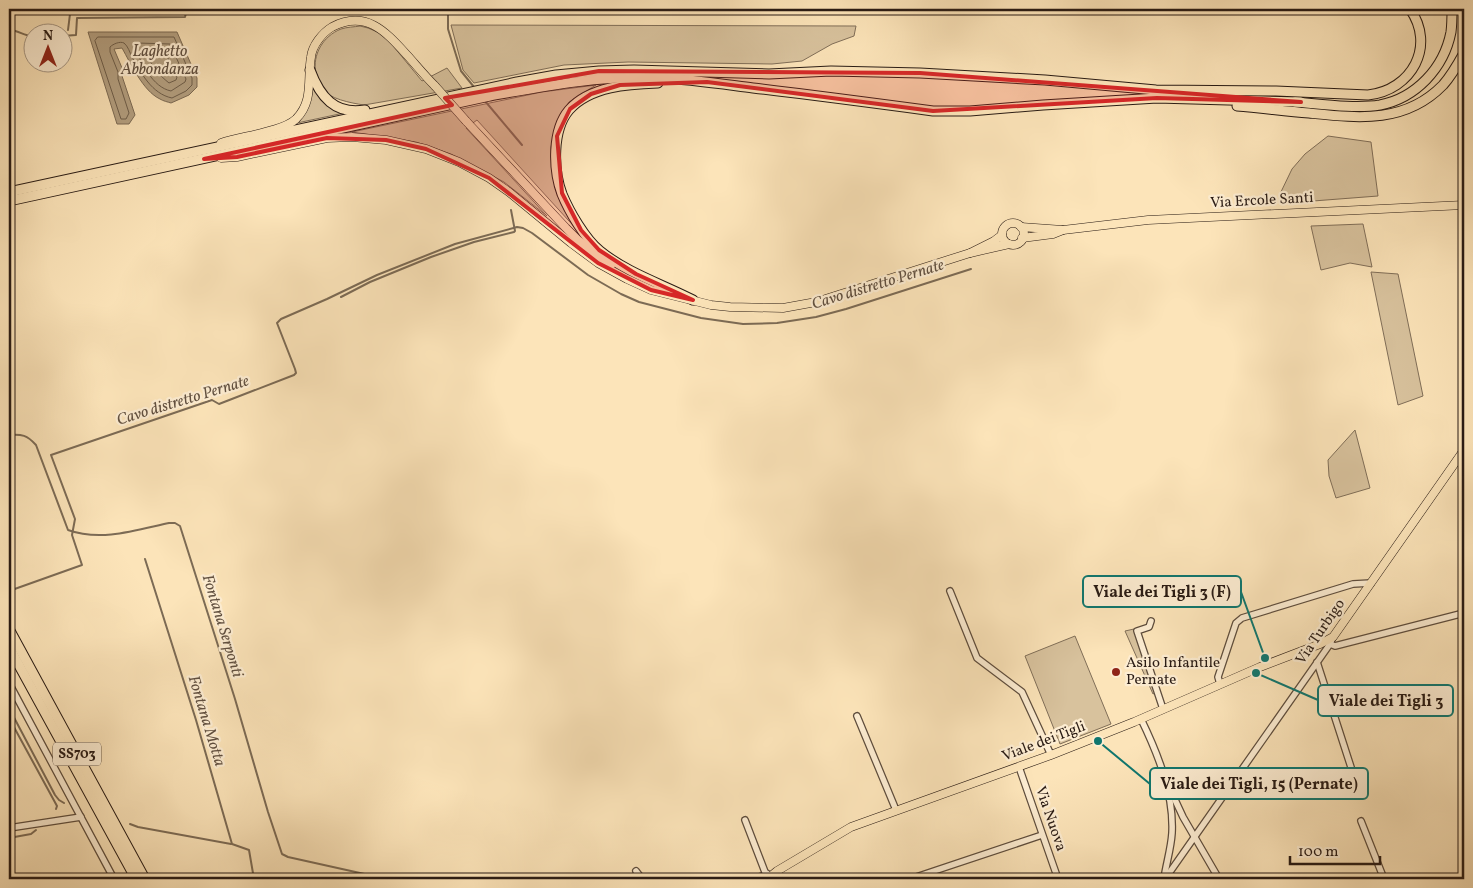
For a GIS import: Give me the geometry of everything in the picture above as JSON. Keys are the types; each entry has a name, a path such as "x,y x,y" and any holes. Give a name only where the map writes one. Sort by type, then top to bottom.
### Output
{"highway":[{"path":"310,70 314,82 323,96 335,106 355,112 403,102 435,100 612,78 658,78 707,82 933,111 970,111 1042,104 1276,91 1368,95 1385,92 1396,86 1406,78 1414,67 1419,55 1421,42 1417,22 1410,9"},
{"path":"1185,95 1368,106 1390,102 1421,85 1439,63 1452,28 1452,9"},
{"path":"9,201 204,159 556,75 634,70 770,74 831,71 920,73 1045,80 1156,90 1221,104 1370,118 1388,115 1416,105 1437,90 1448,78 1464,53"},
{"path":"693,300 636,274 599,250 581,230 562,193 557,171 556,152 558,136 570,109 591,94 620,85 707,82"},
{"path":"9,192 435,100"},
{"name":"SS703","path":"9,629 145,879"},
{"name":"SS703","path":"9,647 136,879"}],"main road":[{"path":"193,152 233,138 282,128 292,123 302,112 308,101 310,58 322,35 329,29 343,23 364,22 376,26 387,33 466,121 579,240 605,261 643,282 693,300"},
{"path":"204,159 237,157 311,141 352,137 386,140 426,149 459,162 493,180 598,263 627,279 651,290 730,308 783,308 816,302 970,253 1015,244 1022,238 1024,233 1017,224 1009,224 1003,229 1002,235 1009,244"},
{"name":"Via Ercole Santi","path":"1021,227 1062,230 1148,220 1464,205"},
{"name":"Via Ercole Santi","path":"1022,238 1053,234 1062,230"},
{"path":"970,253 1002,235"},
{"name":"Via Turbigo","path":"1332,640 1464,450"},
{"name":"Viale dei Tigli","path":"771,878 776,871 850,827 1051,755 1280,658 1332,640"}],"street":[{"path":"1220,684 1218,677 1236,623 1242,618 1353,584 1372,583"},
{"path":"950,591 977,658 1022,692 1051,755"},
{"path":"1332,640 1335,646 1464,613"},
{"path":"1151,621 1149,627 1138,631 1163,709"},
{"name":"Via Turbigo","path":"1164,879 1195,838 1332,640"},
{"path":"1317,662 1359,792"},
{"path":"9,683 114,879"},
{"path":"857,716 896,810"},
{"path":"1141,718 1179,810 1218,879"},
{"name":"Via Nuova","path":"1019,767 1058,879"},
{"path":"1164,879 1172,835 1172,815 1166,781"},
{"path":"1172,815 1179,810"},
{"path":"9,828 81,817"},
{"path":"745,820 765,872 771,878"},
{"path":"1360,821 1384,879"},
{"path":"910,879 1042,835"},
{"path":"636,871 642,879"},
{"path":"753,879 762,876 771,878"}],"highlighted area":[{"path":"599,71 920,73 1301,102 1157,98 933,111 707,82 620,85 591,94 570,109 557,136 562,193 581,230 599,250 636,274 693,300 651,290 598,263 489,178 426,149 386,140 327,138 237,157 204,159 452,105 445,98"}],"shaded area":[{"path":"451,25 856,26 854,36 832,44 802,61 772,64 628,62 564,65 474,83 463,70"},
{"path":"360,26 384,35 422,81 447,68 462,88 364,105 341,100 329,95 321,88 317,76 315,66 317,53 324,41 335,32 343,28"},
{"path":"596,85 569,102 557,121 551,147 553,175 579,232 477,120 466,128 547,216 504,182 451,154 416,142 352,132 542,92"},
{"path":"313,88 323,100 344,113 297,123 308,107"},
{"path":"1328,136 1371,142 1378,196 1287,203 1279,196 1292,169 1305,154"},
{"path":"1363,224 1372,267 1350,263 1321,270 1311,226"},
{"path":"1371,272 1398,274 1423,396 1398,405"},
{"path":"1355,430 1370,488 1336,498 1329,476 1328,460"},
{"path":"1134,629 1155,693 1153,694 1125,631"},
{"path":"1075,636 1111,724 1060,744 1025,656"}],"water":[{"name":"Laghetto Abbondanza","path":"88,32 177,32 197,78 197,87 189,95 171,103 163,100 154,95 143,84 122,48 114,49 125,75 122,76 135,115 129,124 117,124"}],"waterway":[{"name":"Cavo distretto Pernate","path":"448,11 448,29 461,71 474,87"},
{"name":"Cavo distretto Pernate","path":"69,22 70,14 184,14 186,12"},
{"name":"Cavo distretto Pernate","path":"72,35 76,35 77,18 185,17 186,13"},
{"path":"9,30 22,34"},
{"name":"Cavo distretto Pernate","path":"485,101 522,145"},
{"name":"Cavo distretto Pernate","path":"341,297 370,282 431,257 474,242 514,232 511,210"},
{"name":"Cavo distretto Pernate","path":"9,591 82,565 72,535 75,519 51,455 212,400 219,404 294,375 296,373 295,369 277,323 281,319 377,275 455,244 517,227 523,228 588,275 639,302 701,318 743,324 777,323 816,317 971,269"},
{"name":"Fontana Serponti","path":"9,435 24,436 36,445 68,530 93,535 106,535 169,523 175,523 180,526 282,854 288,857 387,879"},
{"name":"Fontana Motta","path":"145,559 196,720 232,844 249,850 254,879"},
{"name":"Fontana Serponti","path":"9,708 55,795 64,803"},
{"name":"Cavo distretto Pernate","path":"9,718 57,806 56,809"},
{"name":"Fontana Serponti","path":"130,824 231,844"},
{"name":"Cavo distretto Pernate","path":"9,838 31,834 36,830"}],"place":[{"name":"Viale dei Tigli 3 (F)","path":"1265,658"},
{"name":"Asilo Infantile Pernate","path":"1116,672"},
{"name":"Viale dei Tigli 3","path":"1256,673"},
{"name":"Viale dei Tigli, 15 (Pernate)","path":"1098,741"}]}
